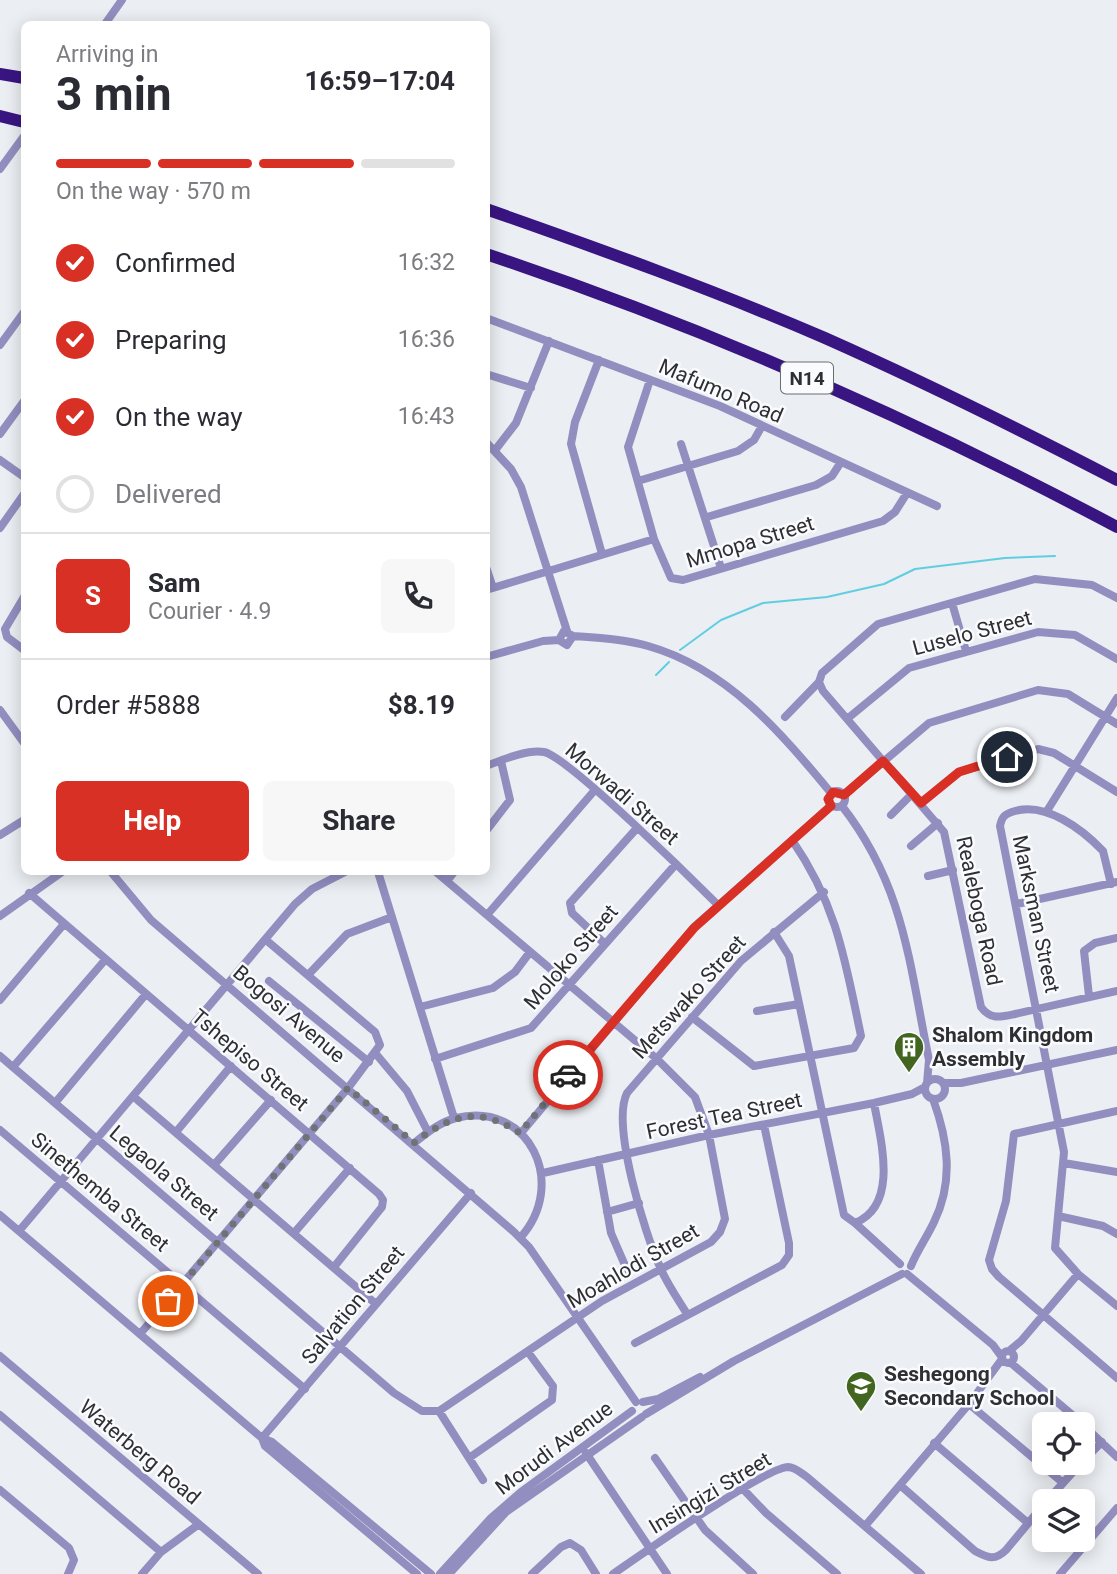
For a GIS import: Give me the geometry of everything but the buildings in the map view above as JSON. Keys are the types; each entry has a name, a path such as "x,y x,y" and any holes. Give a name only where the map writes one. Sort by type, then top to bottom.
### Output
{"highway":[{"path":"0,74 21,78"},
{"path":"0,116 21,121"},
{"name":"N14","path":"490,210 690,283 823,338 964,402 1117,480"},
{"name":"N14","path":"490,255 659,315 782,366 908,423 1117,527"}],"street":[{"path":"107,21 122,0"},
{"path":"0,169 21,140"},
{"path":"0,345 21,316"},
{"name":"Mafumo Road","path":"490,319 762,426 937,506"},
{"path":"496,449 515,426 549,341"},
{"path":"599,360 575,422 571,444 603,554"},
{"path":"490,375 531,388"},
{"name":"Mmopa Street","path":"650,380 628,443 654,539 671,578 683,580 883,521 895,512 907,493"},
{"path":"0,434 21,405"},
{"path":"638,481 745,448 762,426"},
{"path":"681,444 721,568"},
{"path":"490,445 496,449 521,487 570,634 568,645 559,639 533,643 490,656"},
{"path":"0,460 21,475"},
{"path":"706,517 816,485 832,476 841,462"},
{"path":"0,528 21,498"},
{"path":"490,589 654,539"},
{"path":"785,717 819,682 822,673 875,626 1040,578 1095,586 1117,598"},
{"path":"21,602 6,626 5,635 21,648"},
{"path":"952,603 966,651"},
{"name":"Luselo Street","path":"847,719 902,672 1038,632 1056,631 1080,637 1117,659"},
{"path":"570,634 646,645 689,661 711,674 752,706 831,793"},
{"name":"Realeboga Road","path":"819,682 847,719 938,823 947,838 984,1011 998,1017 1117,991"},
{"path":"844,795 920,729 938,718 1038,690 1068,694 1117,724"},
{"path":"1047,811 1117,698"},
{"path":"0,710 21,739"},
{"path":"921,803 959,772 1033,750 1054,753 1117,792"},
{"name":"Morwadi Street","path":"490,765 534,752 547,752 637,828 718,905"},
{"path":"490,826 510,800 501,761"},
{"path":"487,915 594,791"},
{"path":"831,793 837,791 844,795"},
{"path":"831,793 828,801 831,806"},
{"path":"891,815 912,794"},
{"path":"520,1133 681,942 718,905 831,806 842,806 844,795"},
{"name":"Morudi Avenue","path":"449,1574 506,1512 585,1452 637,1405 658,1399 734,1361 905,1268 938,1213 947,1180 946,1142 892,890 876,856 842,806"},
{"name":"Marksman Street","path":"1114,883 1103,851 1047,811 1024,809 1006,814 1000,821 1059,1122 1064,1163 1055,1248 1078,1274 1117,1306"},
{"path":"0,835 21,822"},
{"path":"911,846 938,823"},
{"path":"604,943 572,913 570,902 637,828"},
{"path":"692,1017 754,1066 854,1048 861,1036 840,936 824,892 792,840"},
{"name":"Moloko Street","path":"435,1059 526,1031 676,864"},
{"path":"928,876 953,870"},
{"path":"0,916 57,875"},
{"name":"Bogosi Avenue","path":"113,875 141,910 414,1143 520,1238 578,1317 637,1405"},
{"path":"19,1231 302,897 340,875"},
{"path":"379,875 454,1118"},
{"name":"Moahlodi Street","path":"439,1410 578,1317 711,1242 723,1226 725,1210 709,1135 698,1101 657,1059 440,875"},
{"path":"447,881 452,875"},
{"path":"1017,904 1114,883"},
{"name":"Metswako Street","path":"687,1314 660,1269 639,1203 627,1154 621,1105 626,1093 734,968 824,892"},
{"name":"Tshepiso Street","path":"29,893 379,1194 383,1204 334,1267"},
{"path":"308,975 347,934 392,917"},
{"path":"0,1000 64,924"},
{"path":"774,932 789,956 844,1215 1069,1412"},
{"path":"1089,996 1084,951 1095,943 1117,938"},
{"path":"140,1334 348,1088 376,1054 380,1045 379,1036 266,940"},
{"path":"420,1007 493,988 515,972 530,952"},
{"path":"13,1067 105,960"},
{"path":"269,981 369,1062"},
{"path":"55,1102 146,994"},
{"path":"757,1011 799,1004"},
{"name":"Forest Tea Street","path":"543,1173 709,1135 874,1103 1117,1050"},
{"path":"376,1054 407,1091 428,1132"},
{"name":"Legaola Street","path":"0,1056 409,1404 426,1412 439,1410"},
{"path":"176,1132 230,1066"},
{"path":"134,1097 376,1304"},
{"path":"214,1165 271,1100"},
{"path":"851,1222 865,1216 875,1202 885,1176 874,1103"},
{"path":"1117,1111 1022,1130 1012,1137 1006,1202 990,1254 994,1272 1117,1378"},
{"path":"414,1143 454,1118 484,1117 520,1133 530,1145 543,1173 538,1213 520,1238"},
{"path":"635,1343 782,1265 790,1250 764,1125"},
{"name":"Sinethemba Street","path":"0,1130 305,1389"},
{"path":"598,1160 611,1233 627,1270"},
{"path":"1064,1163 1117,1172"},
{"path":"294,1233 350,1168"},
{"name":"Salvation Street","path":"262,1438 471,1193"},
{"path":"607,1212 639,1203"},
{"path":"0,1215 262,1438 272,1442 430,1574"},
{"path":"1058,1216 1103,1226 1117,1234"},
{"path":"865,1526 1078,1274"},
{"path":"469,1458 552,1400 553,1386 528,1352"},
{"name":"Waterberg Road","path":"0,1356 258,1574"},
{"name":"Morudi Avenue","path":"440,1574 513,1499 734,1361"},
{"path":"969,1404 1062,1482"},
{"path":"637,1405 644,1415"},
{"path":"637,1405 644,1415"},
{"path":"439,1410 482,1480"},
{"path":"0,1415 161,1552"},
{"path":"1095,1436 1117,1457"},
{"path":"262,1438 265,1446 417,1574"},
{"path":"934,1443 1028,1523"},
{"path":"1095,1450 1102,1443"},
{"path":"585,1452 667,1574"},
{"path":"655,1458 718,1545 753,1574"},
{"name":"Insingizi Street","path":"612,1574 743,1489 790,1467 807,1476 921,1574"},
{"path":"1056,1489 1069,1475"},
{"path":"901,1485 975,1550 990,1558 1000,1556 1032,1518"},
{"path":"743,1489 766,1513 837,1574"},
{"path":"0,1490 69,1548 74,1560 68,1574"},
{"path":"1060,1574 1117,1508"},
{"path":"142,1574 161,1552 199,1524"},
{"path":"532,1574 561,1547 574,1545 596,1574"}],"waterway":[{"path":"680,650 721,620 763,603 827,597 884,584 915,569 1005,558 1055,556"},
{"path":"656,675 669,662"}],"way so far":[{"path":"168,1301 348,1088 414,1143 437,1126 461,1117 484,1117 508,1125 520,1133 568,1075"}],"place":[{"name":"Shalom Kingdom Assembly","path":"909,1074"},
{"name":"Seshegong Secondary School","path":"861,1413"}],"route":[{"path":"568,1075 694,928 831,806 828,799 833,792 844,795 883,761 921,803 953,775 1007,757"}]}
